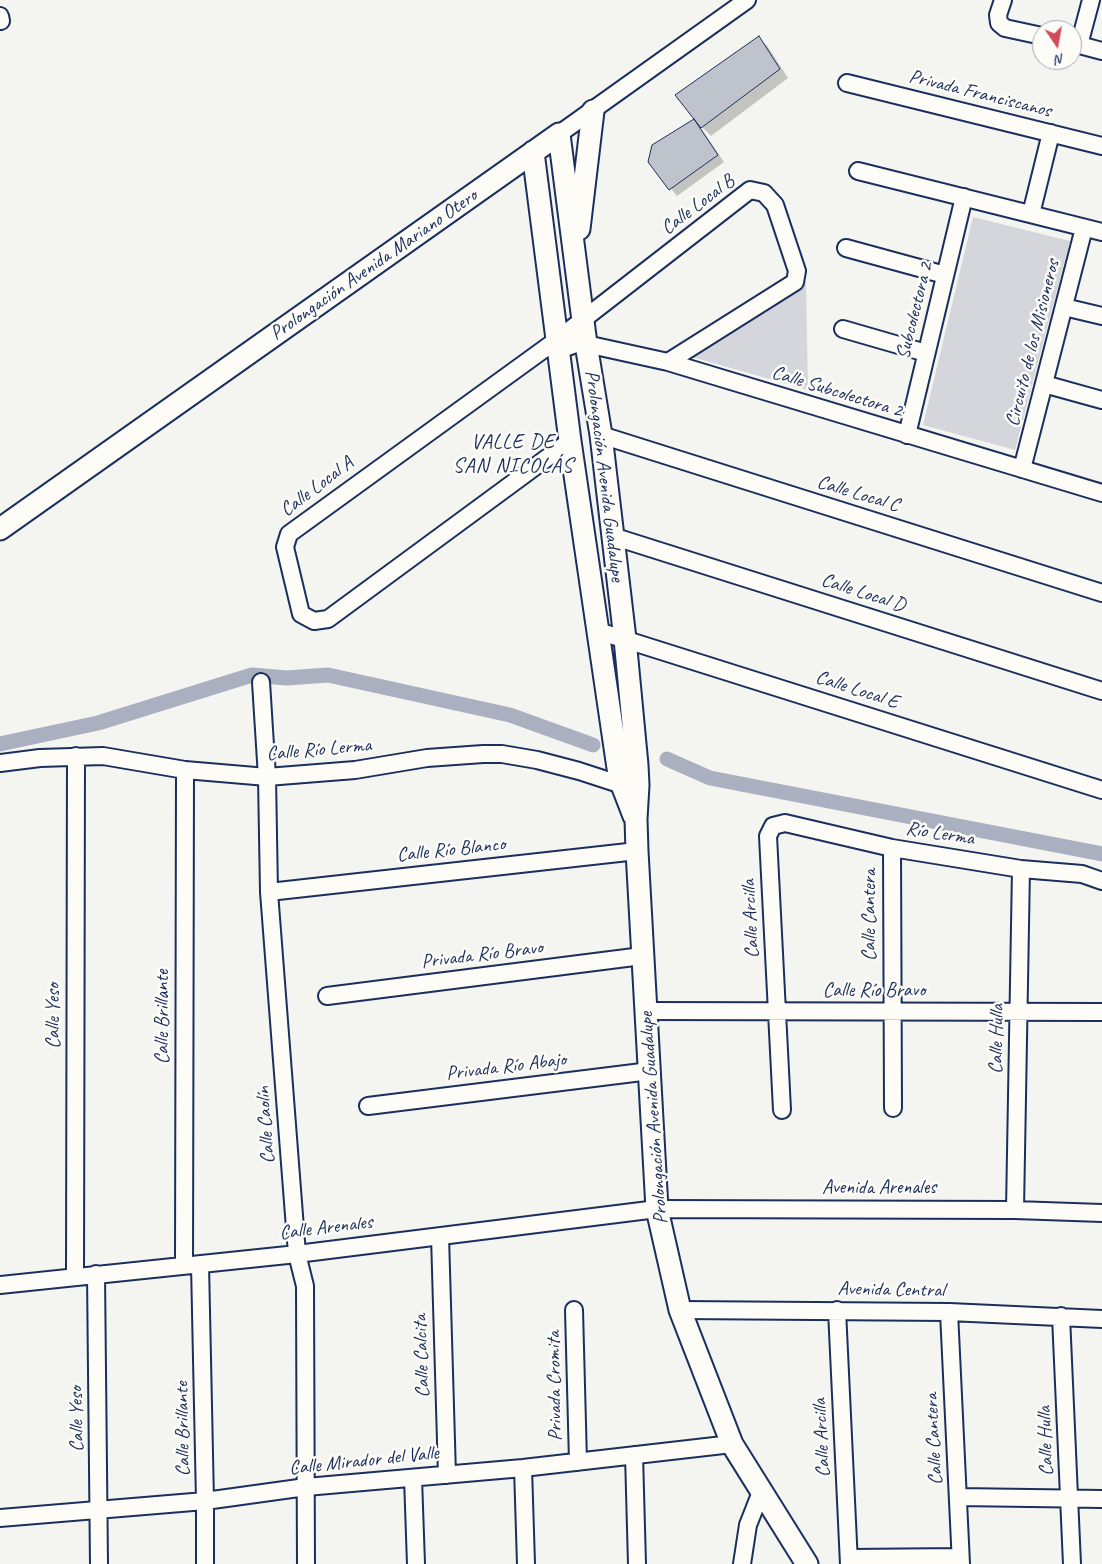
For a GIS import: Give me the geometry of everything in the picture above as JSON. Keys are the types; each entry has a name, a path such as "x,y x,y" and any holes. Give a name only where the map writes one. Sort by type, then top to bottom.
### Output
{"main road":[{"path":"576,261 593,111"},
{"name":"Prolongación Avenida Mariano Otero","path":"0,529 559,134"},
{"name":"Prolongación Avenida Guadalupe","path":"559,134 586,344 601,435 625,639 630,785 636,819 657,1209 680,1310 732,1444 807,1564"},
{"name":"Prolongación Avenida Guadalupe","path":"533,152 570,441 618,768 630,785"},
{"path":"494,181 509,178 523,182 534,191 540,200"}],"street":[{"name":"Prolongación Avenida Mariano Otero","path":"559,134 747,0"},
{"path":"1003,0 998,15 999,23 1005,28 1032,34"},
{"path":"1082,25 1091,0"},
{"path":"1082,46 1102,51"},
{"name":"Privada Franciscanos","path":"847,83 1102,146"},
{"path":"1031,214 1051,133"},
{"path":"858,171 1102,232"},
{"name":"Calle Local B","path":"558,344 584,318 750,190 764,193 775,205 797,271 795,282 668,362"},
{"name":"Subcolectora 2","path":"907,435 964,197"},
{"name":"Circuito de los Misioneros","path":"1022,470 1084,228"},
{"path":"846,248 945,275"},
{"path":"1064,306 1102,316"},
{"path":"843,329 926,353"},
{"name":"Calle Subcolectora 2","path":"558,344 586,344 668,362 1102,493"},
{"name":"Calle Local A","path":"558,344 289,534 285,547 302,614 314,622 328,619 570,441"},
{"path":"1044,384 1102,400"},
{"name":"Calle Local C","path":"601,435 1102,593"},
{"name":"Calle Local D","path":"612,536 1102,691"},
{"name":"Calle Local E","path":"598,631 1102,790"},
{"name":"Calle Caolín","path":"261,682 267,777 269,892 297,1254 305,1286 306,1564"},
{"name":"Calle Río Lerma","path":"0,763 40,758 103,756 185,770 267,777 355,770 427,758 502,754 537,760 630,785"},
{"name":"Calle Yeso","path":"75,1277 76,756"},
{"name":"Calle Brillante","path":"185,770 192,1264 205,1501 204,1564"},
{"name":"Río Lerma","path":"773,826 785,823 892,848 1021,869 1082,874 1102,881"},
{"name":"Calle Arcilla","path":"773,826 768,836 782,1110"},
{"name":"Calle Cantera","path":"892,848 893,1108"},
{"name":"Calle Río Blanco","path":"269,892 637,851"},
{"name":"Calle Hulla","path":"1015,1210 1021,869"},
{"name":"Privada Río Bravo","path":"327,996 642,956"},
{"name":"Calle Río Bravo","path":"646,1011 1102,1012"},
{"name":"Privada Río Abajo","path":"368,1106 650,1071"},
{"name":"Calle Arenales","path":"0,1286 96,1274 297,1254 657,1209"},
{"name":"Avenida Arenales","path":"657,1209 1015,1210 1102,1213"},
{"name":"Calle Calcita","path":"440,1236 446,1475"},
{"name":"Calle Yeso","path":"96,1274 99,1564"},
{"name":"Privada Cromita","path":"574,1310 578,1462"},
{"name":"Avenida Central","path":"680,1310 948,1312 1102,1319"},
{"name":"Calle Arcilla","path":"838,1310 849,1561"},
{"name":"Calle Cantera","path":"948,1312 960,1561"},
{"name":"Calle Hulla","path":"1061,1316 1072,1564"},
{"name":"Calle Mirador del Valle","path":"0,1518 205,1501 306,1488 523,1468 732,1444"},
{"path":"634,1455 637,1564"},
{"path":"523,1468 526,1564"},
{"path":"413,1478 416,1564"},
{"path":"742,1564 748,1525 761,1492"},
{"path":"958,1497 1102,1499"},
{"path":"849,1561 960,1561"}],"shaded area":[{"path":"973,217 1070,241 1015,450 923,425"},
{"path":"806,281 808,390 692,357"}],"building":[{"path":"759,36 780,69 701,128 675,95"},
{"path":"694,119 718,155 669,190 648,162 652,145"}],"waterway":[{"path":"0,744 98,723 252,675 287,678 328,675 510,715 593,745"},
{"path":"667,759 710,778 1102,854"}],"district":[{"name":"VALLE DE SAN NICOLÁS","path":"513,454"}]}
